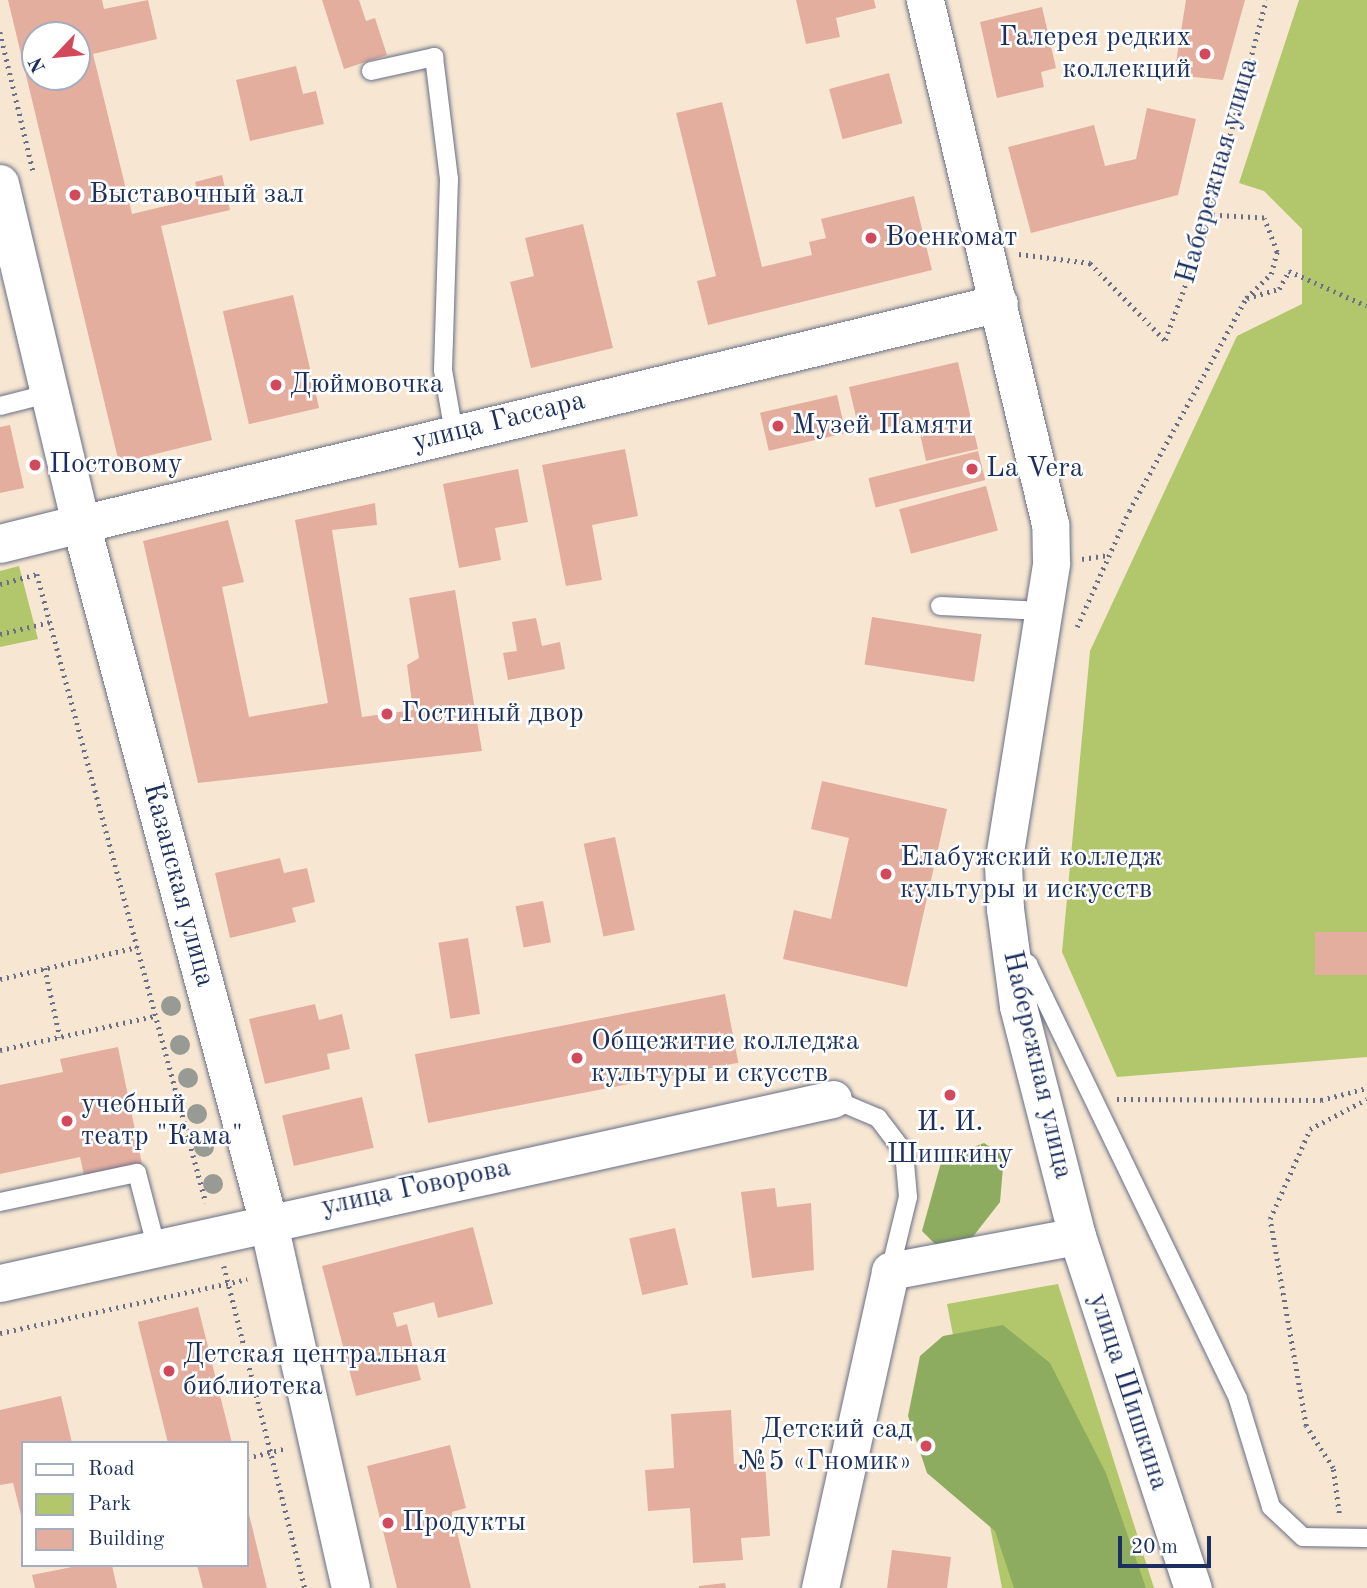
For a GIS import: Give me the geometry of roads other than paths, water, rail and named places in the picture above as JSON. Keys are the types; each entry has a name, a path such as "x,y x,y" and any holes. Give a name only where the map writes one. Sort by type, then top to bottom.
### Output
{"street":[{"name":"Набережная улица","path":"925,0 988,250 1050,524 1044,611 1003,864 1009,949 1077,1236"},
{"name":"Казанская улица","path":"0,184 81,524 268,1220 351,1588"},
{"name":"улица Гассара","path":"0,544 999,303"},
{"name":"улица Говорова","path":"0,1283 268,1220 833,1099"},
{"path":"820,1588 890,1271 1077,1236"},
{"name":"улица Шишкина","path":"1077,1236 1193,1588"}],"lane":[{"path":"371,71 434,57 449,179 443,370 454,433"},
{"path":"0,406 51,393"},
{"path":"940,606 1044,611"},
{"path":"1009,949 1028,964 1238,1399 1271,1507 1303,1537 1367,1538"},
{"path":"833,1099 878,1118 904,1152 908,1197 890,1271"},
{"path":"0,1202 136,1173 156,1246"}],"place":[{"name":"Галерея редких коллекций","path":"1205,54"},
{"name":"Выставочный зал","path":"75,195"},
{"name":"Военкомат","path":"871,238"},
{"name":"Дюймовочка","path":"276,385"},
{"name":"Музей Памяти","path":"778,426"},
{"name":"Постовому","path":"35,465"},
{"name":"La Vera","path":"972,469"},
{"name":"Гостиный двор","path":"387,714"},
{"name":"Елабужский колледж культуры и искусств","path":"886,874"},
{"name":"Общежитие колледжа культуры и скусств","path":"577,1058"},
{"name":"И. И. Шишкину","path":"950,1095"},
{"name":"учебный театр \"Кама\"","path":"67,1121"},
{"name":"Детская центральная библиотека","path":"169,1371"},
{"name":"Детский сад №5 «Гномик»","path":"926,1446"},
{"name":"Продукты","path":"388,1523"}]}
